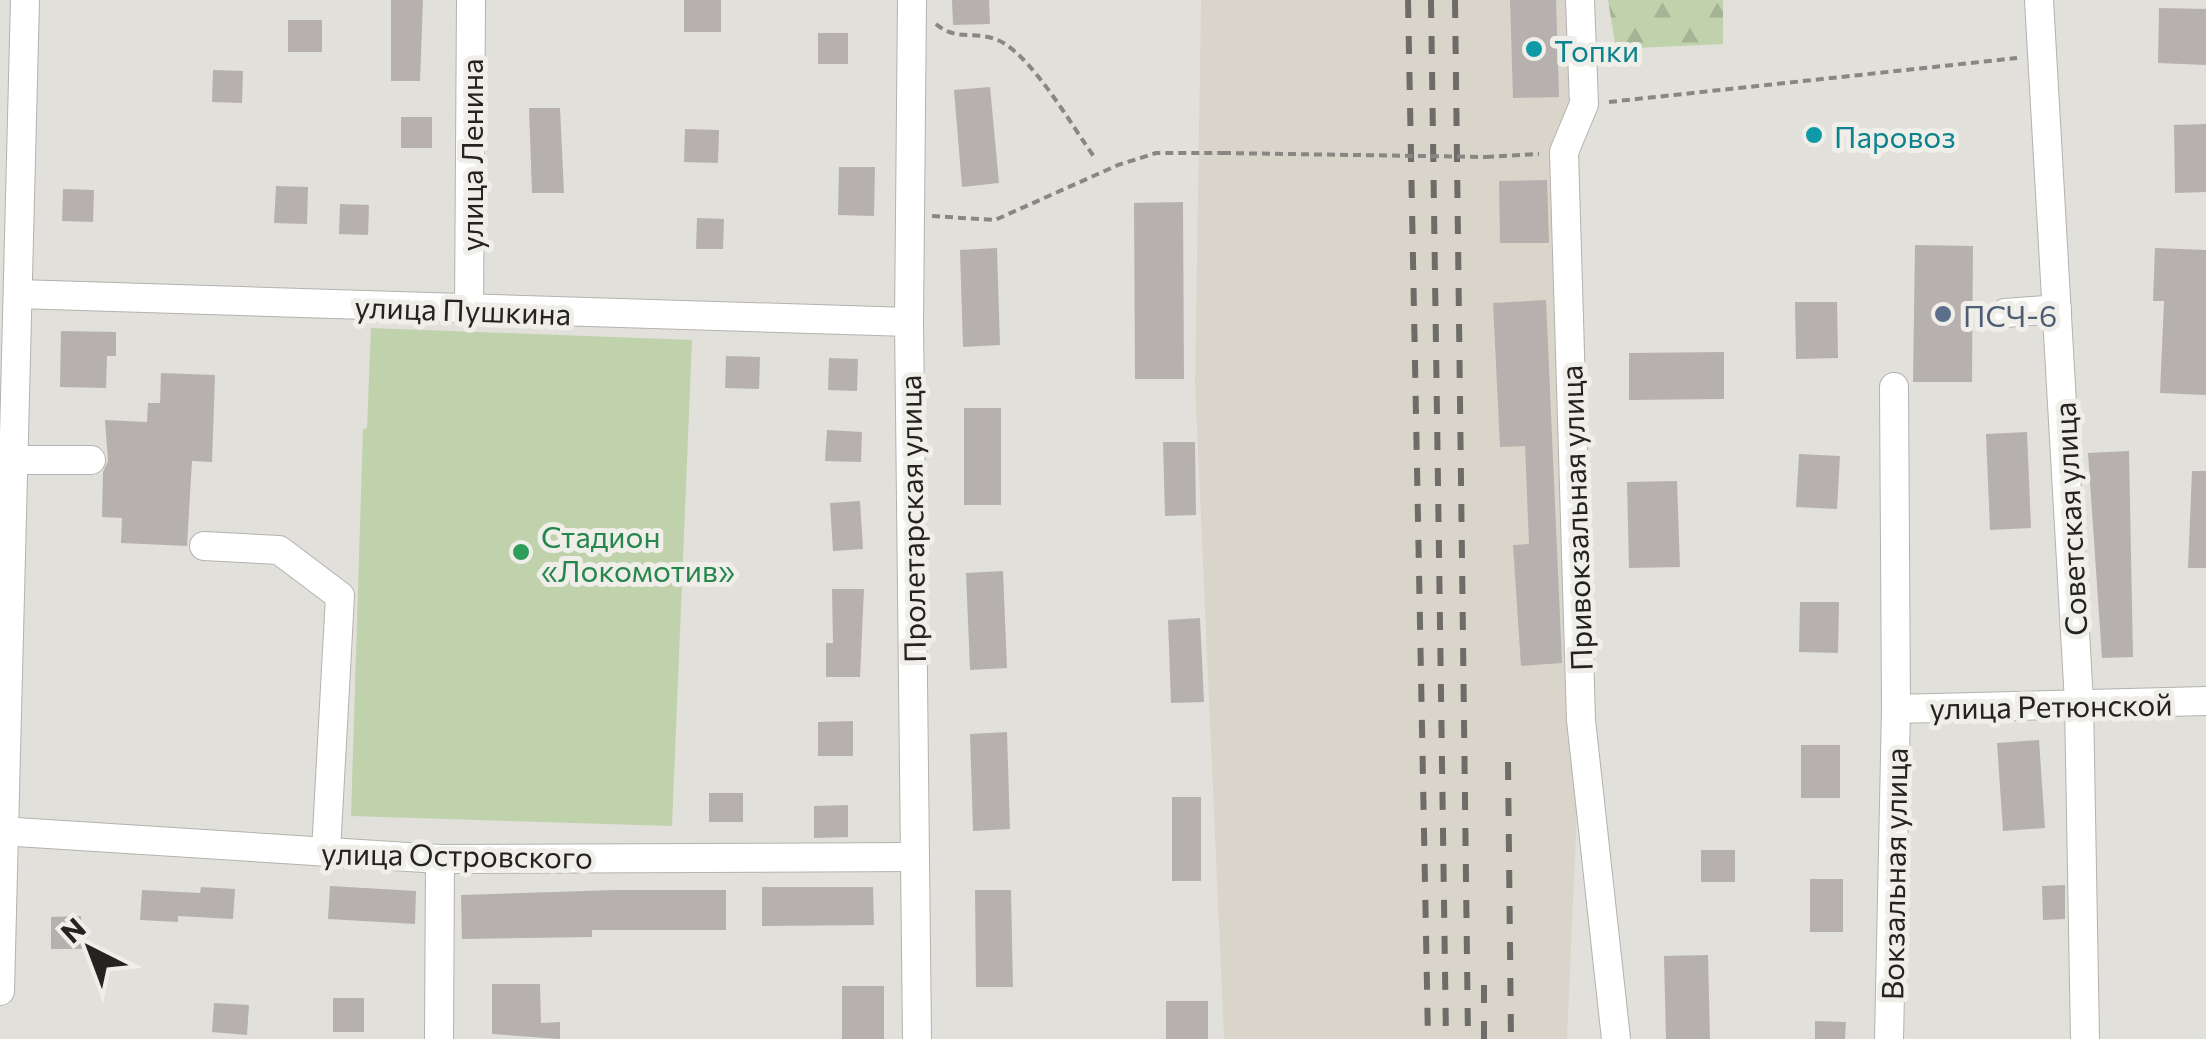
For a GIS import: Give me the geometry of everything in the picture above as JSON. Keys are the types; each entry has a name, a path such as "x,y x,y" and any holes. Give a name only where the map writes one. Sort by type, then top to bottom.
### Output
{"street":[{"path":"0,990 13,460 8,364 18,294 25,0"},
{"name":"улица Ленина","path":"469,310 471,0"},
{"name":"Привокзальная улица","path":"1580,0 1584,104 1564,152 1581,720 1616,1039"},
{"name":"Советская улица","path":"2039,0 2079,702 2085,1039"},
{"name":"Пролетарская улица","path":"912,2 908,322 917,1039"},
{"name":"улица Пушкина","path":"18,294 908,322"},
{"path":"2005,313 2057,310"},
{"name":"Вокзальная улица","path":"1889,1039 1896,709 1894,386"},
{"path":"13,460 90,460"},
{"path":"204,546 279,550 340,596 326,852"},
{"name":"улица Ретюнской","path":"1896,709 2206,702"},
{"name":"улица Островского","path":"2,831 440,859 915,857"},
{"path":"439,1039 440,859"}],"path":[{"path":"912,2 948,35 995,39 1019,54 1095,158"},
{"path":"1584,104 2042,55"},
{"path":"912,215 995,220 1118,165 1156,153 1486,157 1564,152"}],"shaded area":[{"path":"1201,0 1575,0 1581,720 1567,1039 1224,1039 1195,384"}],"green space":[{"path":"1608,0 1723,0 1723,44 1616,49"},
{"name":"Стадион «Локомотив»","path":"371,328 692,340 672,826 351,816 363,429 367,428"}],"building":[{"path":"391,0 423,0 420,81 391,81"},
{"path":"684,0 721,0 721,32 684,32"},
{"path":"952,0 989,0 990,24 953,25"},
{"name":"Топки","path":"1510,0 1556,0 1559,97 1513,98"},
{"path":"2159,8 2206,9 2206,65 2158,63"},
{"path":"288,20 322,20 322,52 288,52"},
{"path":"818,33 848,33 848,64 818,64"},
{"path":"213,70 243,71 242,103 212,102"},
{"path":"990,87 999,183 962,187 954,90"},
{"path":"529,108 560,108 564,193 532,193"},
{"path":"401,117 432,117 432,148 401,148"},
{"path":"2206,124 2206,192 2175,193 2174,125"},
{"path":"685,129 719,130 718,163 684,162"},
{"path":"839,167 875,167 874,216 838,215"},
{"path":"1547,180 1549,243 1500,243 1499,181"},
{"path":"276,186 308,187 307,224 274,223"},
{"path":"63,189 94,190 93,222 62,221"},
{"path":"1183,202 1184,379 1135,379 1134,203"},
{"path":"340,204 369,205 368,235 339,234"},
{"path":"697,218 724,219 723,249 696,249"},
{"name":"ПСЧ-6","path":"1915,245 1973,246 1972,382 1913,382"},
{"path":"997,248 1000,345 963,347 960,250"},
{"path":"2155,248 2206,250 2206,395 2160,393 2164,301 2153,301"},
{"path":"1546,300 1562,663 1521,666 1513,545 1529,544 1525,446 1500,447 1493,303"},
{"path":"1795,302 1837,302 1838,358 1796,359"},
{"path":"61,331 116,332 116,356 107,356 106,388 60,387"},
{"path":"1724,352 1724,399 1629,400 1629,353"},
{"path":"726,356 760,357 759,389 725,388"},
{"path":"829,358 858,359 857,391 828,390"},
{"path":"161,373 215,375 212,462 192,461 187,546 121,543 122,518 102,517 103,472 108,461 105,420 147,422 148,403 160,403"},
{"path":"964,408 1001,408 1001,505 964,505"},
{"path":"827,430 862,432 861,462 825,461"},
{"path":"2027,432 2031,528 1990,530 1986,434"},
{"path":"1163,442 1195,442 1196,515 1165,516"},
{"path":"2129,451 2133,657 2102,658 2088,453"},
{"path":"1799,454 1840,456 1837,509 1796,507"},
{"path":"2192,471 2206,471 2206,568 2188,568"},
{"path":"1677,481 1680,567 1629,568 1627,482"},
{"path":"860,501 863,549 833,551 830,503"},
{"path":"1003,571 1007,668 970,670 966,573"},
{"path":"832,589 864,589 860,677 826,677 826,643 833,643"},
{"path":"1800,602 1839,602 1838,653 1799,652"},
{"path":"1200,618 1204,702 1171,703 1168,620"},
{"path":"853,721 853,756 818,756 818,722"},
{"path":"1007,732 1010,829 973,831 970,734"},
{"path":"2039,740 2045,828 2003,831 1997,743"},
{"path":"1801,745 1840,745 1840,798 1801,798"},
{"path":"709,793 743,793 743,822 709,822"},
{"path":"1172,797 1201,797 1201,881 1172,881"},
{"path":"848,805 848,837 814,838 814,806"},
{"path":"1701,850 1735,850 1735,882 1701,882"},
{"path":"1810,879 1843,879 1843,932 1810,932"},
{"path":"2065,885 2065,919 2043,920 2042,886"},
{"path":"330,886 416,891 415,924 328,919"},
{"path":"201,887 235,889 233,919 178,916 178,922 140,920 142,890 200,893"},
{"path":"762,887 873,887 874,925 762,926"},
{"path":"726,890 726,930 592,930 592,937 462,939 461,895"},
{"path":"975,890 1011,890 1013,987 976,987"},
{"path":"81,916 82,949 51,949 51,917"},
{"path":"1708,955 1710,1039 1666,1039 1664,956"},
{"path":"492,984 540,984 541,1023 560,1022 560,1039 492,1034"},
{"path":"842,986 884,986 884,1039 842,1039"},
{"path":"333,998 364,998 364,1032 333,1032"},
{"path":"1166,1001 1208,1001 1208,1039 1166,1039"},
{"path":"214,1003 249,1005 247,1035 212,1032"},
{"path":"1815,1021 1846,1022 1845,1039 1815,1039"}],"railway":[{"path":"1408,0 1428,1039"},
{"path":"1431,0 1446,1039"},
{"path":"1455,0 1468,1039"},
{"path":"1508,762 1511,1039"},
{"path":"1484,979 1484,1039"}],"place":[{"name":"Топки","path":"1534,49"},
{"name":"Паровоз","path":"1814,135"},
{"name":"ПСЧ-6","path":"1943,314"},
{"name":"Стадион «Локомотив»","path":"521,552"}]}
